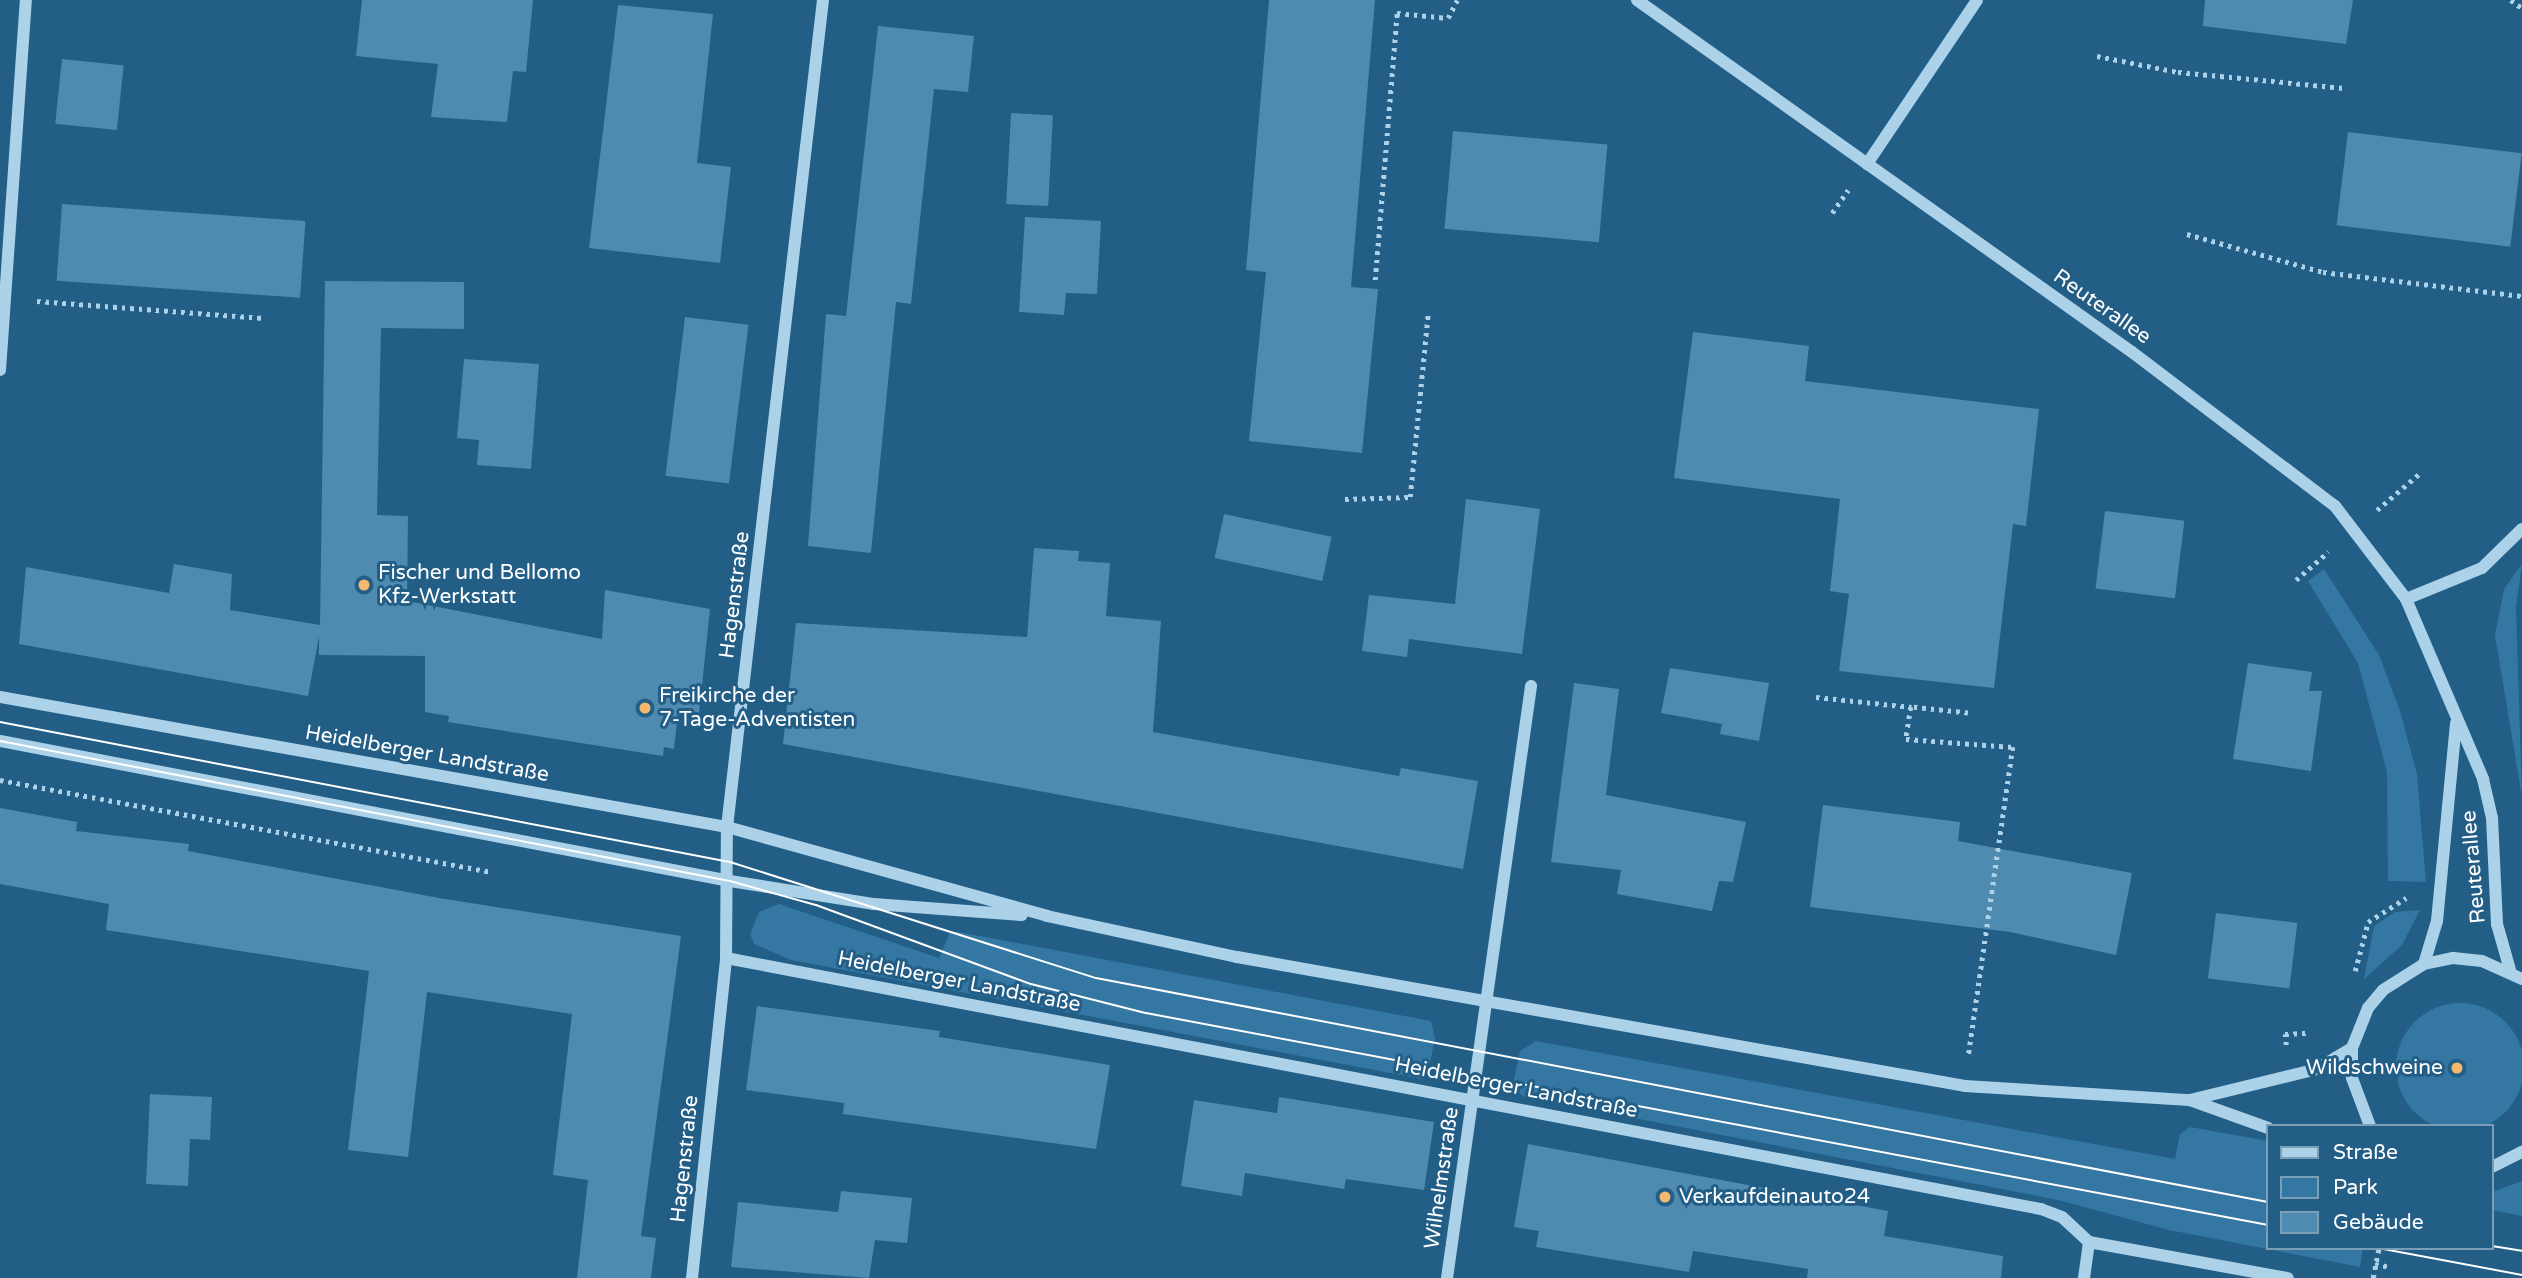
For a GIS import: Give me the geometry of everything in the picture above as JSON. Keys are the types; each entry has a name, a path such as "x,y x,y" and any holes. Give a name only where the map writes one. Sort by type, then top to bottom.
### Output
{"street":[{"path":"0,370 26,0"},
{"name":"Hagenstraße","path":"692,1278 726,958 730,881 727,827 823,0"},
{"name":"Reuterallee","path":"1637,0 2312,485 2363,539 2406,599 2429,642 2456,723 2483,779 2492,818 2497,924 2510,970"},
{"path":"1867,164 1977,0"},
{"path":"2406,599 2482,568 2522,529"},
{"name":"Wilhelmstraße","path":"1447,1278 1472,1100 1490,1001 1531,686"},
{"name":"Heidelberger Landstraße","path":"0,697 727,827 1047,916 1490,1001 1965,1086 2190,1100 2266,1127"},
{"name":"Reuterallee","path":"2424,964 2437,921 2456,723"},
{"name":"Heidelberger Landstraße","path":"0,741 730,881 874,904 1047,916"},
{"name":"Heidelberger Landstraße","path":"726,958 2041,1209 2062,1217 2090,1242"},
{"path":"2369,1124 2352,1078 2352,1048 2368,1008 2383,990 2424,964 2453,958 2510,970 2522,979"},
{"name":"Heidelberger Landstraße","path":"2190,1100 2317,1069 2352,1048"},
{"path":"2494,1166 2522,1152"},
{"path":"2084,1278 2090,1242 2288,1278"}],"path":[{"path":"1375,280 1398,13 1448,18 1458,0"},
{"path":"2511,0 2522,8"},
{"path":"2098,56 2178,72 2344,88"},
{"path":"2187,234 2323,272 2522,296"},
{"path":"4,299 263,318"},
{"path":"1345,499 1410,497 1427,315"},
{"path":"1816,697 1968,713"},
{"path":"1910,707 1906,739 2013,747 1965,1086"},
{"path":"0,780 508,875"},
{"path":"2353,980 2372,917 2392,902 2418,896"},
{"path":"2285,1034 2315,1030"},
{"path":"2373,1278 2378,1250"},
{"path":"2375,1264 2391,1267"}],"green space":[{"path":"2522,564 2516,607 2522,797 2495,635 2504,589"},
{"path":"2324,569 2379,655 2400,711 2417,774 2426,882 2388,881 2387,772 2358,663 2308,581"},
{"path":"779,904 939,958 950,932 959,932 1431,1021 1435,1038 1428,1073 1422,1079 791,960 754,944 750,934 759,912"},
{"path":"2420,910 2402,945 2364,979 2374,926 2395,912"},
{"path":"2460,1003 2484,1008 2505,1022 2519,1043 2523,1073 2519,1091 2505,1112 2488,1124 2432,1124 2425,1120 2407,1102 2401,1091 2396,1067 2401,1043 2415,1022 2436,1008"},
{"path":"1536,1041 2175,1159 2180,1134 2190,1127 2266,1141 2266,1249 2169,1230 2058,1200 1525,1097 1512,1089 1520,1051"},
{"path":"2522,1181 2522,1216 2494,1210 2494,1191"},
{"path":"2272,1250 2363,1250 2360,1267"}],"building":[{"path":"362,0 533,0 526,72 513,71 507,122 431,117 438,64 356,56"},
{"path":"1269,0 1375,0 1351,287 1378,289 1362,453 1249,441 1266,272 1246,270"},
{"path":"2205,0 2353,0 2346,44 2203,26"},
{"path":"618,5 713,14 697,163 731,167 720,263 589,248"},
{"path":"878,26 974,36 968,92 934,89 911,304 896,302 871,553 808,546 826,314 846,316"},
{"path":"62,59 124,65 117,130 55,124"},
{"path":"1011,113 1053,115 1048,206 1006,204"},
{"path":"1453,131 1607,145 1599,242 1444,229"},
{"path":"2348,132 2522,153 2510,247 2337,225"},
{"path":"62,204 305,221 300,298 57,281"},
{"path":"1025,217 1101,221 1097,294 1066,293 1064,315 1019,312"},
{"path":"325,281 464,282 464,329 381,328 377,515 408,516 407,601 602,639 605,590 710,609 699,714 678,711 674,749 664,747 663,756 448,722 449,716 425,712 425,656 319,655 319,636 308,696 19,644 26,567 169,593 174,564 232,574 230,610 320,625"},
{"path":"685,317 749,325 729,484 666,476"},
{"path":"1693,332 1809,346 1805,381 2039,409 2026,526 2013,524 1994,688 1839,671 1849,594 1830,591 1840,499 1674,478"},
{"path":"464,359 539,364 531,469 477,465 479,440 457,438"},
{"path":"1466,499 1540,509 1522,654 1409,639 1407,657 1362,651 1369,595 1455,604"},
{"path":"2105,511 2184,521 2175,598 2095,588"},
{"path":"1224,514 1332,537 1322,581 1215,558"},
{"path":"1034,548 1079,551 1078,561 1110,563 1106,616 1161,621 1153,732 1399,776 1401,768 1478,781 1463,869 783,744 796,623 1027,637"},
{"path":"2248,663 2312,672 2309,691 2322,691 2311,771 2233,759"},
{"path":"1670,668 1769,683 1759,741 1720,734 1722,724 1661,713"},
{"path":"1574,683 1619,689 1606,795 1746,822 1733,882 1719,881 1712,911 1617,894 1621,870 1551,862"},
{"path":"1823,805 1960,822 1958,841 2132,873 2116,955 2010,932 1810,907"},
{"path":"0,808 77,822 76,831 189,844 188,851 439,898 681,936 641,1236 656,1238 651,1278 577,1278 588,1180 553,1175 572,1014 427,992 408,1157 348,1150 369,971 106,930 109,904 0,884"},
{"path":"2216,913 2297,923 2289,989 2208,979"},
{"path":"757,1006 940,1031 939,1037 1110,1065 1096,1149 843,1114 844,1103 746,1090"},
{"path":"150,1094 212,1097 210,1140 190,1139 188,1186 146,1184"},
{"path":"1279,1097 1434,1122 1424,1190 1346,1179 1344,1189 1245,1173 1242,1196 1181,1186 1194,1100 1277,1113"},
{"path":"1528,1144 1888,1211 1884,1236 2003,1256 2001,1278 1807,1278 1808,1269 1693,1251 1689,1272 1536,1247 1539,1231 1514,1227"},
{"path":"841,1191 912,1198 907,1243 875,1240 869,1278 731,1267 738,1202 838,1212"}],"tram line":[{"path":"0,722 730,862 1096,978 2266,1202"},
{"path":"0,741 730,881 816,905 1031,984 1146,1013 2266,1225"},
{"path":"2494,1246 2522,1251"},
{"path":"2389,1250 2522,1275"}],"place":[{"name":"Fischer und Bellomo Kfz-Werkstatt","path":"364,585"},
{"name":"Freikirche der 7-Tage-Adventisten","path":"645,708"},
{"name":"Wildschweine","path":"2457,1068"},
{"name":"Verkaufdeinauto24","path":"1665,1197"}]}
